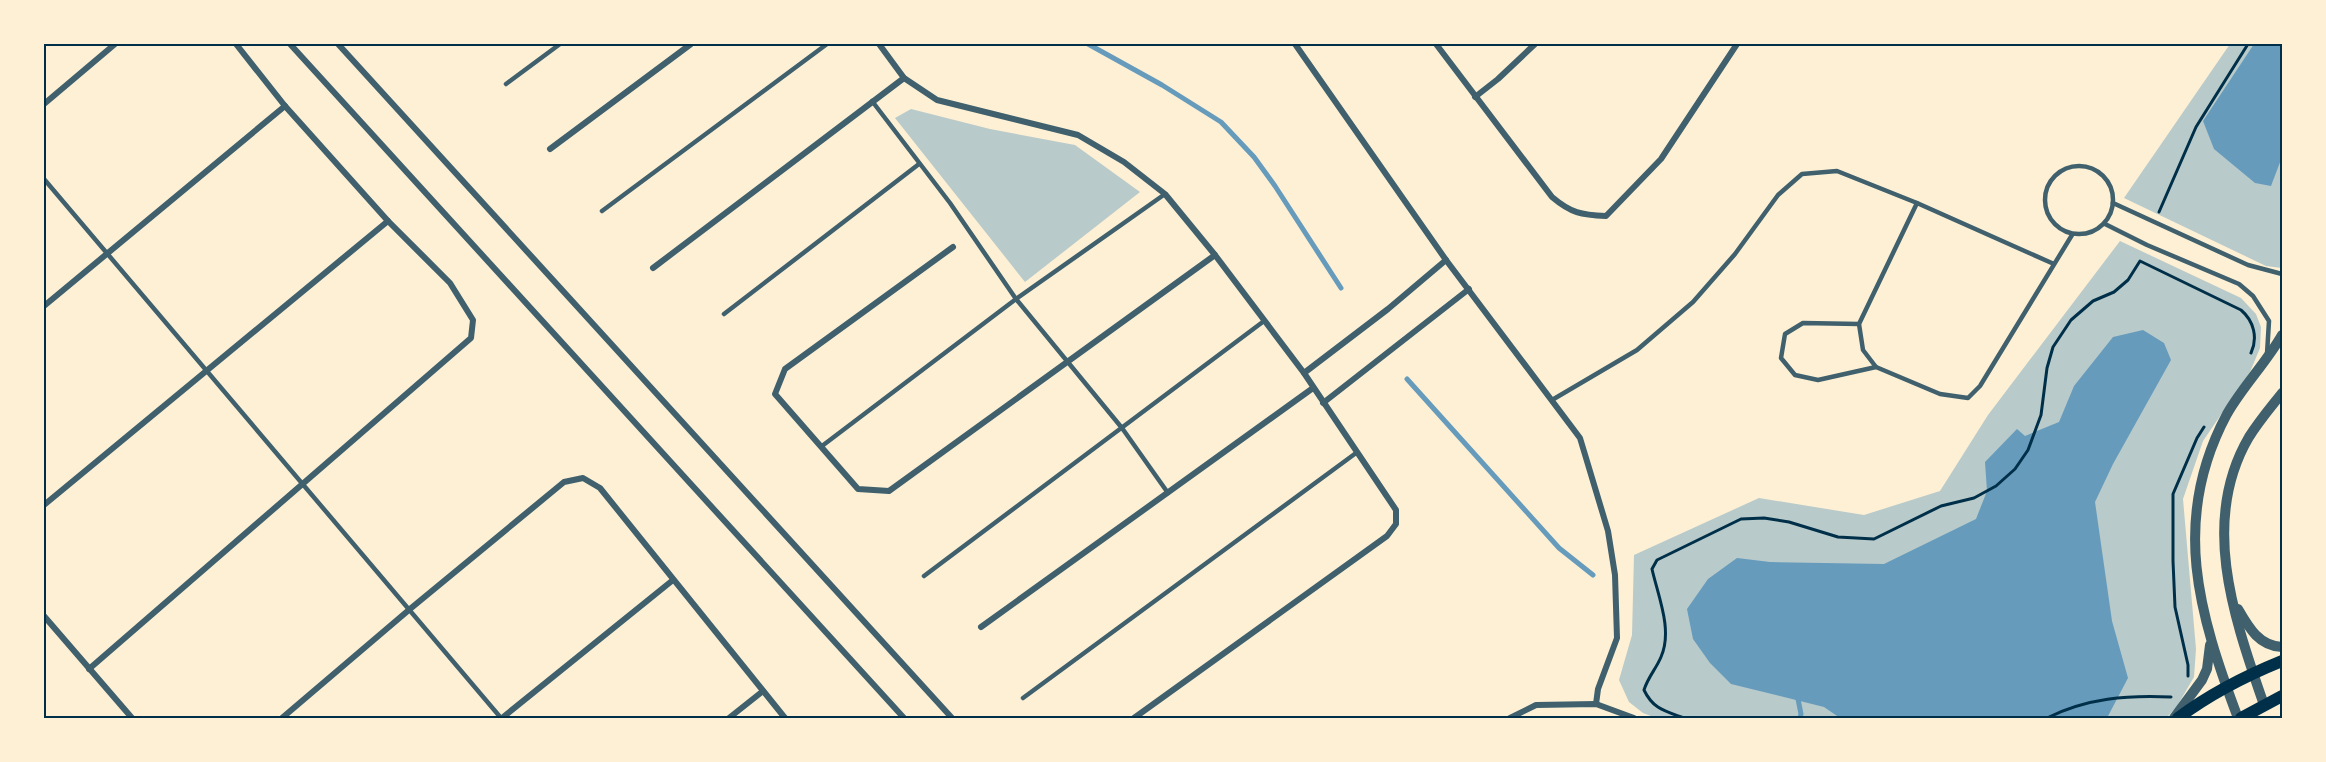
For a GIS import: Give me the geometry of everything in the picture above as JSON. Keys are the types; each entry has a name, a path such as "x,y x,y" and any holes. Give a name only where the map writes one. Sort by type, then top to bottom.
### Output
{"main road":[{"path":"2178,718 2200,701 2226,686 2283,661"},
{"path":"2245,717 2283,696"}],"street":[{"path":"44,104 115,44"},
{"path":"89,669 471,338 473,320 450,283 388,221 285,106 236,44"},
{"path":"290,44 904,718"},
{"path":"338,44 952,718"},
{"path":"550,149 691,44"},
{"path":"879,44 904,78 937,100 1078,135 1124,162 1166,194 1304,373 1396,510 1396,524 1388,536 1134,718"},
{"path":"1295,44 1446,260 1580,438 1608,531 1615,575 1617,638 1598,689 1596,704"},
{"path":"1436,44 1552,197 1567,210 1583,215 1606,216 1661,159 1737,44"},
{"path":"1475,97 1498,79 1534,44"},
{"path":"653,268 904,78"},
{"path":"44,306 285,106"},
{"path":"44,505 388,221"},
{"path":"952,247 785,369 776,394 858,489 889,491 1215,255"},
{"path":"1304,373 1388,309 1446,260"},
{"path":"1323,403 1469,289"},
{"path":"2245,717 2226,686 2210,641 2196,565 2196,501 2207,457 2228,413 2283,335"},
{"path":"981,627 1313,388"},
{"path":"2264,705 2246,655 2226,572 2224,544 2226,503 2233,473 2248,438 2283,393"},
{"path":"282,718 564,482 584,478 600,488 785,718"},
{"path":"502,718 673,580"},
{"path":"2232,599 2251,631 2273,646 2283,647"},
{"path":"44,616 132,718"},
{"path":"2174,718 2190,698 2207,669 2210,641"},
{"path":"729,718 763,691"},
{"path":"1510,718 1536,705 1596,704 1634,718"}],"lane":[{"path":"506,84 560,44"},
{"path":"602,212 827,44"},
{"path":"872,101 950,203 1016,299 1122,428 1168,493"},
{"path":"724,314 919,164"},
{"path":"2079,166 2100,173 2108,181 2113,203 2111,214 2105,224 2084,235 2072,235 2052,223 2046,213 2045,191 2050,181 2058,173 2079,166"},
{"path":"1552,400 1637,350 1693,302 1736,254 1778,195 1802,174 1837,171 1917,203 2054,264"},
{"path":"44,179 502,718"},
{"path":"822,446 1016,299 1166,194"},
{"path":"1917,203 1859,324 1863,350 1876,367 1940,393 1968,398 1980,386 2072,235"},
{"path":"2113,203 2248,265 2283,274"},
{"path":"2105,224 2146,245 2239,284 2253,296 2269,321 2267,360"},
{"path":"924,576 1264,321"},
{"path":"1859,324 1803,323 1785,334 1781,358 1796,375 1818,380 1876,367"},
{"path":"1023,698 1356,453"}],"path":[{"path":"2155,222 2196,127 2248,44"},
{"path":"1684,718 1660,709 1650,702 1644,690 1648,677 1661,658 1664,647 1665,622 1652,569 1657,560 1741,519 1772,519 1838,537 1874,539 1941,506 1974,498 1996,486 2015,469 2028,450 2041,415 2047,368 2053,346 2071,320 2093,301 2114,292 2128,280 2140,261 2249,316 2255,344 2248,360"},
{"path":"2187,685 2188,665 2175,606 2173,494 2197,438 2209,420"},
{"path":"2047,718 2094,701 2130,695 2190,698"}],"shaded area":[{"path":"2230,44 2282,44 2282,268 2266,266 2124,198"},
{"path":"911,109 990,129 1075,145 1140,192 1025,282 895,118"},
{"path":"2120,241 2241,298 2256,314 2261,327 2260,348 2250,372 2203,441 2183,499 2196,649 2194,677 2176,708 2166,718 1656,718 1643,713 1629,702 1619,680 1632,635 1634,555 1759,498 1864,515 1940,491 1988,415"}],"water":[{"path":"2254,44 2282,44 2282,157 2271,186 2255,183 2214,149 2203,121"},
{"path":"2143,330 2164,343 2171,360 2113,464 2095,502 2112,621 2128,678 2107,718 1840,718 1824,707 1731,684 1710,663 1693,639 1687,609 1708,579 1737,558 1770,562 1884,564 1976,519 1987,491 1985,462 2017,429 2025,436 2059,422 2074,386 2113,337"}],"waterway":[{"path":"1088,44 1162,85 1221,122 1254,157 1275,186 1341,288"},
{"path":"1407,379 1559,548 1593,575"},
{"path":"1797,694 1800,718"}]}
